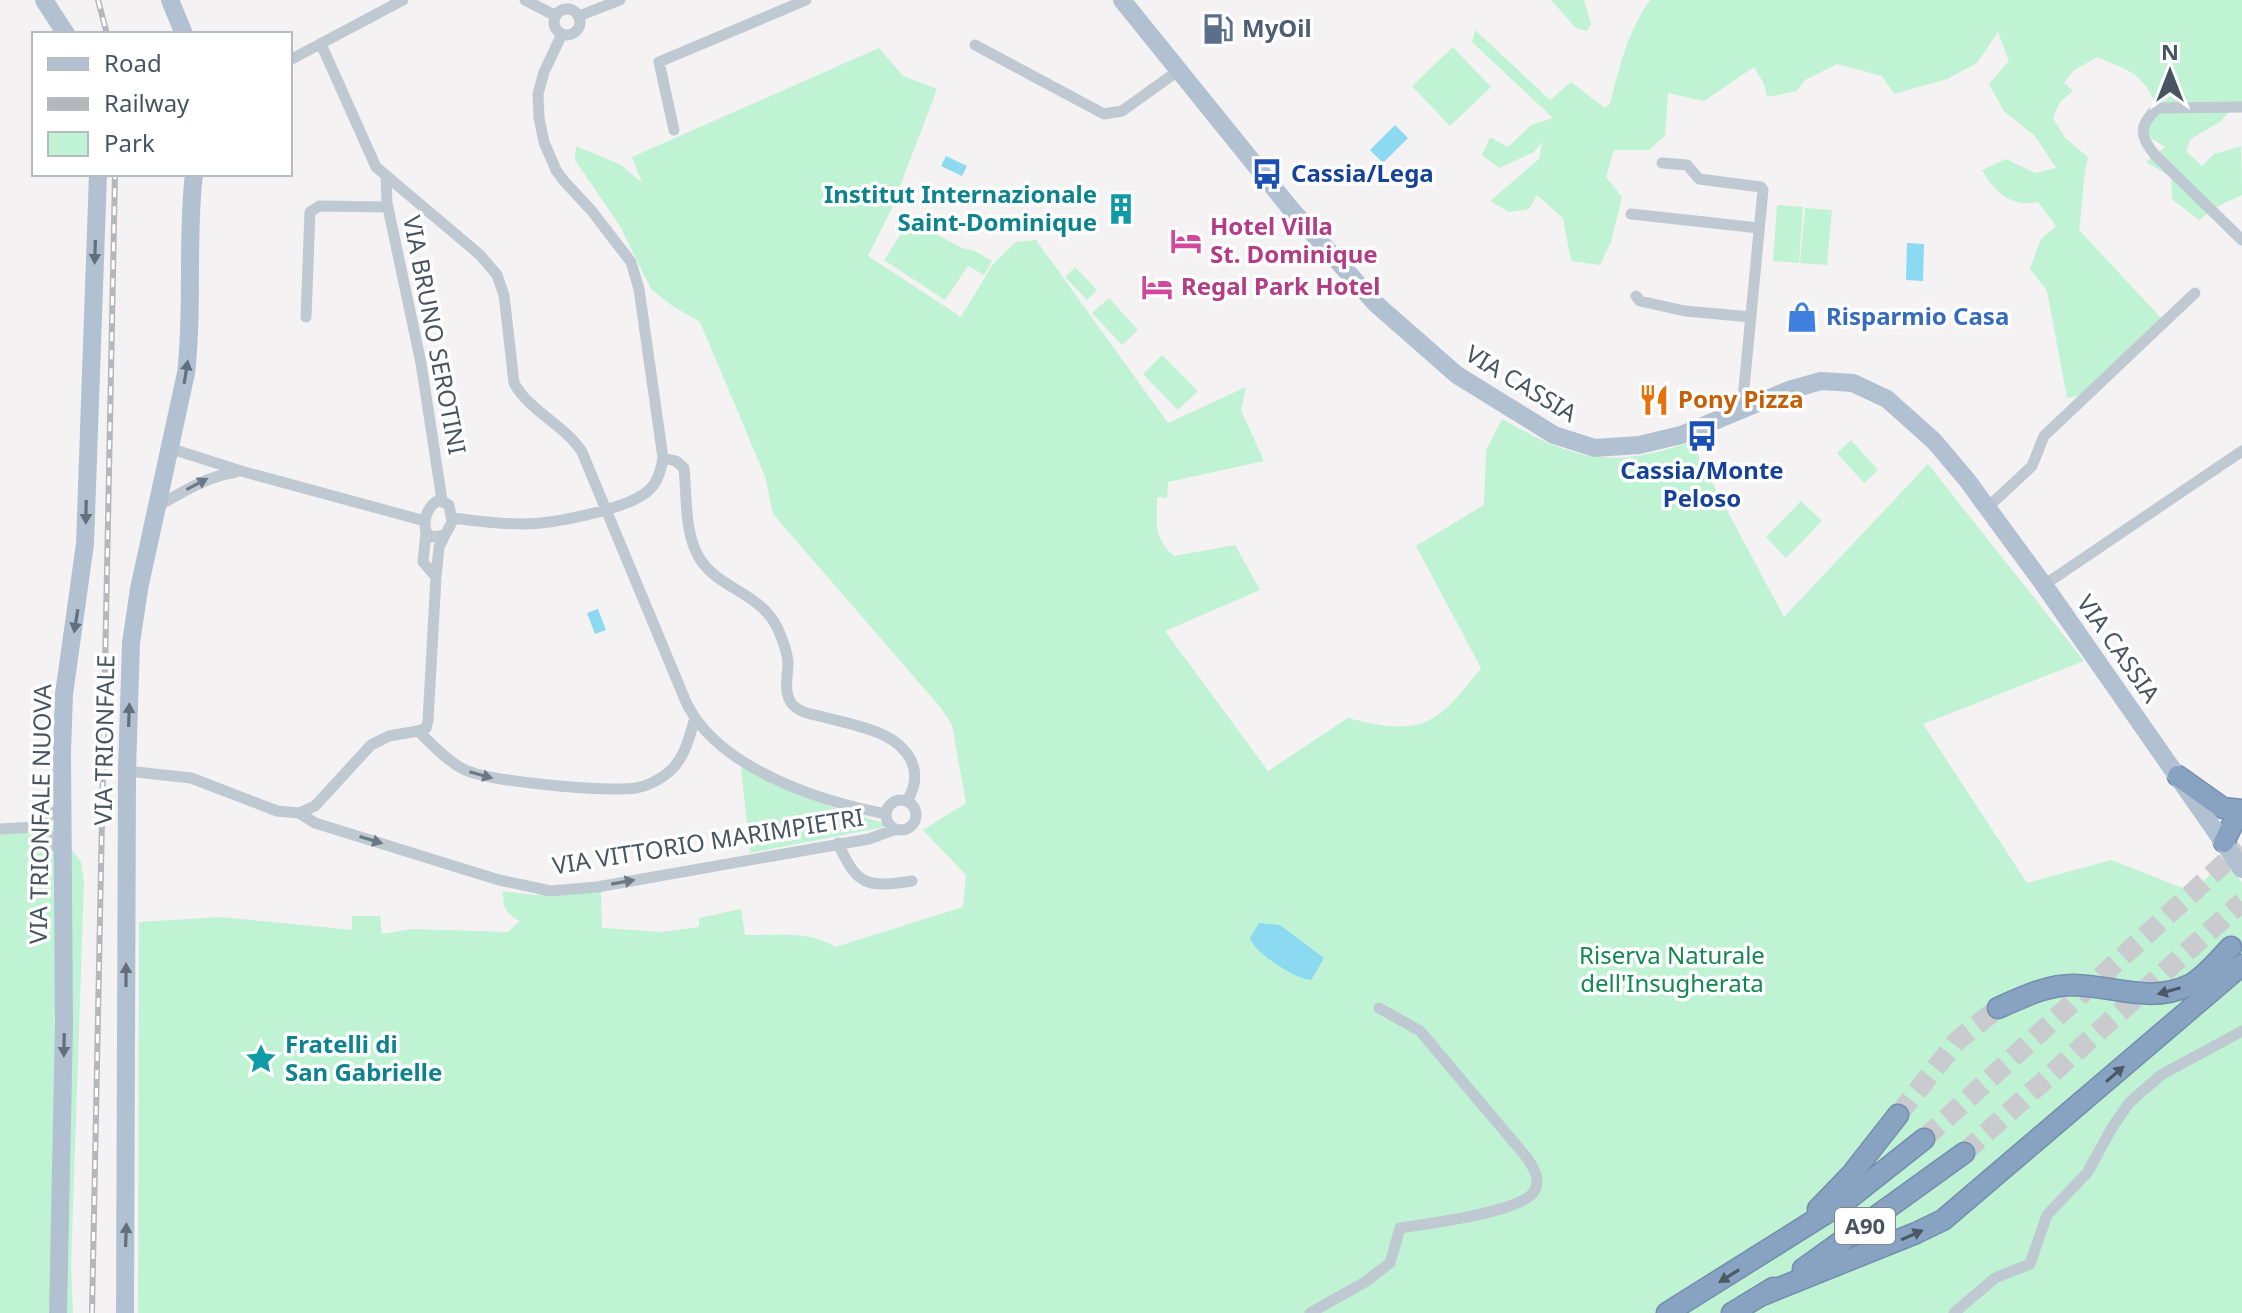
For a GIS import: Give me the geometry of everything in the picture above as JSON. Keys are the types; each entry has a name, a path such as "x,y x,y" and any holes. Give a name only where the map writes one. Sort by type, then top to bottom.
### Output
{"highway":[{"path":"2178,776 2223,808 2241,810 2233,841"},
{"path":"1998,1008 2043,988 2075,985 2160,995 2192,984 2237,956"},
{"path":"1762,1295 1943,1220 2237,956"},
{"path":"1789,1237 1851,1175 1898,1115"},
{"name":"A90","path":"1667,1313 1847,1200 1924,1139"},
{"name":"A90","path":"1732,1313 1814,1263 1964,1153"}],"main road":[{"path":"44,0 65,32"},
{"path":"170,0 183,32"},
{"name":"VIA CASSIA","path":"1122,0 1290,208 1376,304 1449,369 1516,414 1566,440 1607,449 1681,435 1808,383 1839,381 1866,387 1887,399 1947,456 1987,508 2178,776 2233,841 2242,869"},
{"name":"VIA TRIONFALE NUOVA","path":"58,1313 64,1025 61,807 64,694 85,544 98,176"},
{"name":"VIA TRIONFALE","path":"125,1313 127,771 131,643 139,589 188,357 189,227 194,176"}],"street":[{"path":"292,59 403,0"},
{"path":"525,0 556,16"},
{"path":"579,16 620,0"},
{"path":"674,130 659,62 806,0"},
{"path":"556,16 568,9 579,16"},
{"path":"556,16 555,26 562,34 570,35 577,31 579,16"},
{"path":"453,518 530,524 608,509 634,500 649,490 659,475 663,458 639,289 631,262 556,170 544,142 538,94 544,72 562,34"},
{"path":"321,44 369,156 386,177 480,255 494,271 504,295 514,383 578,445 695,718 736,755 779,781 821,799 886,814"},
{"path":"975,45 1104,114 1122,111 1178,71"},
{"path":"2242,107 2157,108 2146,119 2143,131 2144,142 2155,155 2242,240"},
{"path":"1662,163 1687,165 1699,179 1761,187 1763,190 1742,409"},
{"name":"VIA BRUNO SEROTINI","path":"386,177 388,207 421,363 442,500"},
{"path":"306,317 310,212 319,206 388,207"},
{"path":"1631,214 1759,228"},
{"path":"1987,508 2032,466 2044,436 2195,293"},
{"path":"1636,296 1640,301 1685,311 1751,317"},
{"path":"169,448 426,527 435,537 445,535"},
{"path":"2044,585 2242,451"},
{"path":"663,458 676,461 684,468 691,536 701,560 717,576 761,605 778,628 787,654 787,692 792,704 804,712 881,734 897,743 907,753 915,771 914,787 907,801"},
{"path":"156,507 212,476 241,471"},
{"path":"299,813 315,806 371,745 389,736 426,728 439,547 453,518 449,505 442,500 431,505 423,562 436,577"},
{"path":"418,731 453,763 482,776 629,789 650,784 672,769 686,748 695,718"},
{"name":"VIA VITTORIO MARIMPIETRI","path":"127,771 197,780 277,811 299,813 315,823 499,880 551,891 597,887 875,838 896,829"},
{"path":"907,801 916,813 914,823 906,829 896,829 888,823 886,814 893,802 907,801"},
{"path":"35,827 61,807"},
{"path":"0,829 35,827 49,835 62,855"},
{"path":"838,843 851,870 865,882 883,885 912,881"},
{"path":"1310,1313 1365,1282 1390,1263 1400,1228 1458,1219 1501,1208 1532,1194 1537,1178 1528,1159 1420,1031 1379,1008"},
{"path":"1954,1313 1998,1276 2030,1264 2047,1215 2087,1173 2120,1115 2142,1090 2167,1072 2242,1031"}],"green space":[{"path":"1551,0 1584,0 1591,24 1587,31 1576,28"},
{"path":"1650,0 2242,0 2242,107 2232,108 2221,121 2191,139 2186,151 2202,166 2214,154 2241,146 2242,195 2216,207 2199,220 2172,199 2171,177 2146,162 2165,147 2142,132 2157,108 2147,87 2127,70 2097,57 2073,71 2064,83 2073,91 2060,102 2053,118 2065,138 2088,157 2079,230 2162,319 2082,395 2067,398 2047,291 2030,269 2041,239 2056,226 2038,202 2020,202 2004,196 1982,170 2006,159 2035,173 2056,168 2035,136 2004,111 1989,84 2009,61 1998,32 1977,63 1947,79 1894,94 1882,76 1837,64 1805,80 1797,91 1767,97 1764,84 1754,67 1704,101 1668,93 1665,136 1649,150 1614,150 1606,177 1622,197 1611,242 1600,265 1571,261 1563,218 1537,195 1529,209 1509,212 1490,201 1539,159 1542,142 1534,152 1499,168 1482,155 1490,137 1508,147 1531,125 1553,118 1472,42 1475,30 1550,100 1571,82 1605,108 1610,104 1630,37"},
{"path":"1453,47 1491,87 1450,126 1412,86"},
{"name":"Riserva Naturale dell'Insugherata","path":"879,48 903,76 937,89 891,210 868,256 961,317 993,264 1016,242 1036,240 1168,423 1246,387 1241,410 1264,461 1168,482 1167,498 1157,497 1157,523 1162,543 1174,556 1235,545 1260,590 1165,631 1268,771 1348,718 1394,726 1425,722 1452,703 1481,668 1416,546 1484,505 1486,450 1502,419 1552,444 1596,456 1618,458 1641,455 1696,440 1699,458 1784,617 1928,464 2084,661 1923,724 2027,883 2111,860 2193,892 2225,859 2242,883 2242,1313 138,1313 139,922 221,917 352,930 352,916 380,916 382,934 412,929 508,932 520,921 506,909 503,891 535,895 601,892 602,928 662,932 699,927 699,918 741,909 745,935 804,936 835,947 963,907 966,875 923,830 966,803 952,725 941,708 773,514 765,476 700,322 651,289 620,226 575,160 576,146 621,165 642,183 632,157"},
{"path":"1777,205 1803,207 1799,263 1773,261"},
{"path":"1805,208 1832,210 1827,265 1800,263"},
{"path":"908,219 992,261 984,275 968,266 945,300 884,260"},
{"path":"1075,267 1097,290 1087,300 1065,277"},
{"path":"1109,298 1138,330 1122,345 1092,313"},
{"path":"1162,355 1198,391 1178,410 1143,374"},
{"path":"1851,440 1878,470 1864,483 1837,453"},
{"path":"1801,501 1822,521 1786,558 1766,537"},
{"path":"741,767 793,793 883,823 884,827 750,853"},
{"path":"54,825 81,862 84,882 71,1266 73,1313 0,1313 0,831"}],"water":[{"path":"1395,125 1408,138 1383,163 1370,150"},
{"path":"946,156 967,166 962,176 941,166"},
{"path":"1907,243 1924,244 1923,281 1906,280"},
{"path":"598,609 606,630 595,634 587,613"},
{"path":"1259,923 1280,925 1324,958 1311,980 1286,970 1253,944 1250,938"}],"tunnel":[{"path":"1924,1139 2242,847"},
{"path":"1964,1153 2242,902"},
{"path":"1898,1115 1957,1041 1998,1008"}],"railway":[{"path":"98,0 106,32"},
{"path":"92,1313 115,176"}],"place":[{"name":"MyOil","path":"1218,29"},
{"name":"Cassia/Lega","path":"1267,174"},
{"name":"Institut Internazionale Saint-Dominique","path":"1121,209"},
{"name":"Hotel Villa St. Dominique","path":"1186,241"},
{"name":"Regal Park Hotel","path":"1157,287"},
{"name":"Risparmio Casa","path":"1802,317"},
{"name":"Pony Pizza","path":"1654,400"},
{"name":"Cassia/Monte Peloso","path":"1702,436"},
{"name":"Fratelli di San Gabrielle","path":"261,1059"}]}
